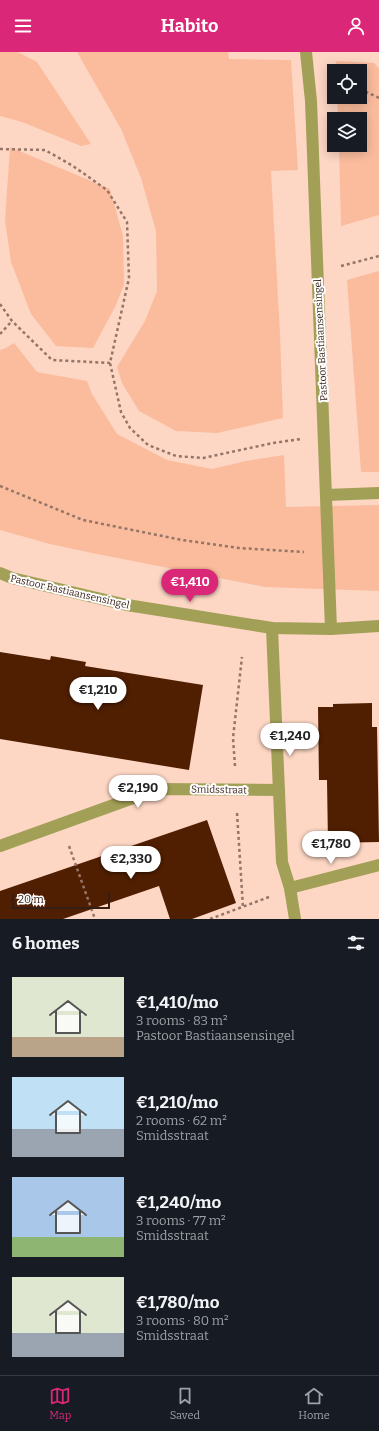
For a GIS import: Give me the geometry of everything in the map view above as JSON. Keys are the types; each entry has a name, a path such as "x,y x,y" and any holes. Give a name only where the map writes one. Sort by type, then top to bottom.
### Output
{"street":[{"name":"Pastoor Bastiaansensingel","path":"306,52 311,101 317,273 325,435 331,629"},
{"path":"326,495 379,493"},
{"name":"Pastoor Bastiaansensingel","path":"0,573 12,578 127,605 272,628 331,629 379,626"},
{"path":"272,628 282,862 290,888 295,919"},
{"name":"Smidsstraat","path":"0,846 158,789 279,790"},
{"path":"290,888 379,865"}],"path":[{"path":"367,92 379,98"},
{"path":"0,149 45,150 66,162 108,190 127,222 129,278 110,363 121,412 130,428 148,445 176,456 203,458 273,443 325,435"},
{"path":"317,273 379,256"},
{"path":"0,304 12,321 52,360 110,363"},
{"path":"0,334 12,321"},
{"path":"0,486 83,520 182,540 240,548 328,553"},
{"path":"61,824 95,919"},
{"path":"210,919 290,888"}],"shaded area":[{"path":"0,52 18,52 37,62 91,144 81,146 22,122 0,116"},
{"path":"77,52 228,52 229,59 291,60 298,170 271,171 283,418 217,433 176,431 139,411 122,383 117,367 145,321 157,291 156,231 141,178 121,129"},
{"path":"336,61 374,63 379,68 379,215 341,226 339,152 367,152 367,112 338,112 337,104 367,104 367,64 336,64"},
{"path":"10,147 110,189 123,236 124,285 115,307 93,348 56,346 31,314 11,262 5,220"},
{"path":"379,271 379,472 361,472 347,280"},
{"path":"14,343 37,372 87,381 92,394 117,434 167,460 212,469 246,461 284,455 286,507 379,505 379,591 265,587 50,544 0,530 0,350"}],"building":[{"path":"0,652 50,660 51,656 86,662 85,666 203,685 189,770 0,739"},
{"path":"372,703 372,727 377,727 379,842 328,843 327,780 319,780 318,707 333,707 333,704"},
{"path":"207,820 236,903 192,919 170,919 159,886 63,919 0,919 0,891"}]}
